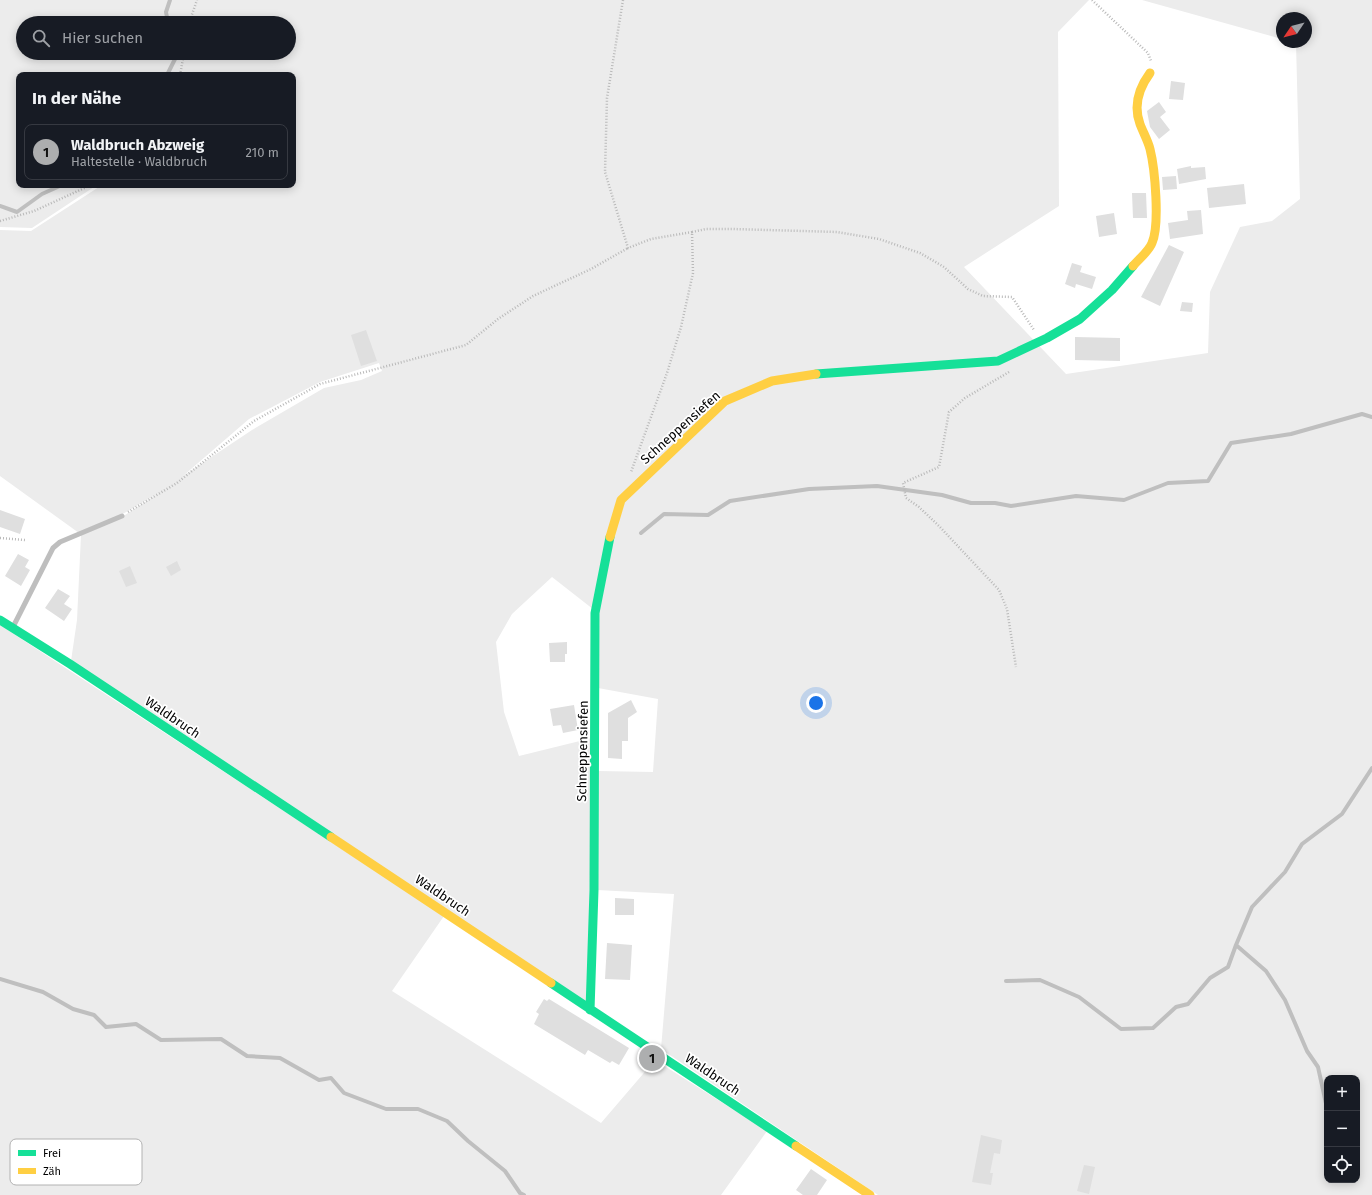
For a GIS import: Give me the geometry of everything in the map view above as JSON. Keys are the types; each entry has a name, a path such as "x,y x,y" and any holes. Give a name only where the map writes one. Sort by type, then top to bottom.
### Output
{"street":[{"name":"Schneppensiefen","path":"590,1010 594,898 595,613 610,534 620,500 725,401 772,381 822,373 917,368 998,361 1041,342 1080,319 1112,290 1152,244 1156,228 1154,180 1150,150 1139,122 1137,95 1141,85 1150,73"},
{"name":"Waldbruch","path":"0,620 70,664 429,901 590,1010 659,1054 870,1195"}],"lane":[{"path":"12,628 53,548 60,542 122,516"}],"path":[{"path":"191,16 196,0"},
{"path":"623,0 607,98 605,172 628,248"},
{"path":"1092,0 1148,53 1151,62 1150,73"},
{"path":"181,72 183,60"},
{"path":"0,221 34,211 84,188"},
{"path":"122,516 177,483 254,421 320,384 466,344 498,319 533,296 591,269 628,248 651,240 706,229 837,232 880,239 920,253 938,263 968,290 983,296 1012,297 1041,342"},
{"path":"630,475 667,373 681,327 693,273 692,232"},
{"path":"1015,368 965,398 949,412 939,467 903,483 906,498 919,507 1000,590 1007,608 1016,667"},
{"path":"0,538 26,540"}],"shaded area":[{"path":"0,0 1089,0 1058,32 1059,206 964,267 1066,374 1208,353 1210,292 1240,227 1272,221 1300,199 1296,48 1312,48 1312,12 1276,12 1276,37 1142,0 1372,0 1372,1195 878,1195 661,1049 674,894 597,890 598,771 653,772 658,699 598,688 598,613 552,577 512,614 496,642 504,712 519,756 592,738 588,1005 71,661 77,620 81,535 122,517 162,491 121,515 79,533 0,476 0,230 31,231 97,188 296,188 296,72 16,72 16,188 92,188 32,228 0,227","holes":["379,363 382,371 361,380 324,388 252,430 183,476 249,419 320,382"]},
{"path":"0,625 444,916 392,991 601,1123 655,1060 767,1131 721,1195 0,1195"}],"building":[{"path":"1171,81 1185,83 1183,100 1169,99"},
{"path":"1159,102 1166,112 1160,117 1170,130 1159,139 1150,127 1147,111"},
{"path":"1191,166 1191,168 1205,167 1206,179 1179,184 1177,169"},
{"path":"1176,176 1177,189 1163,190 1162,177"},
{"path":"1244,184 1246,204 1209,208 1207,188"},
{"path":"1132,193 1146,193 1147,218 1133,218"},
{"path":"1201,210 1203,234 1170,239 1168,223 1188,220 1187,211"},
{"path":"1114,213 1117,234 1099,237 1096,216"},
{"path":"1169,245 1184,252 1160,306 1141,297"},
{"path":"1072,263 1082,266 1080,272 1096,277 1092,289 1076,284 1075,288 1065,284"},
{"path":"1182,302 1193,303 1192,312 1180,311"},
{"path":"366,330 377,361 361,366 351,335"},
{"path":"1075,337 1120,338 1120,361 1075,360"},
{"path":"0,510 25,519 20,534 0,527"},
{"path":"18,554 29,560 25,567 30,570 21,586 5,576"},
{"path":"177,561 181,570 171,576 166,567"},
{"path":"130,566 137,583 126,587 119,571"},
{"path":"58,589 70,596 64,604 72,609 64,621 45,608"},
{"path":"567,642 565,662 550,662 549,643"},
{"path":"631,700 637,712 628,718 628,741 622,741 622,759 608,758 608,713"},
{"path":"574,705 578,730 563,733 561,725 553,726 550,709"},
{"path":"615,898 634,899 634,915 615,915"},
{"path":"607,943 632,945 630,980 605,979"},
{"path":"544,999 547,1001 549,999 629,1048 619,1065 612,1061 610,1063 588,1050 585,1055 534,1024 539,1014 536,1012"},
{"path":"981,1135 1002,1140 1000,1154 994,1153 990,1173 993,1173 991,1185 972,1182"},
{"path":"1084,1165 1095,1167 1089,1194 1077,1191"},
{"path":"811,1169 827,1180 817,1195 803,1195 796,1190"}],"waterway":[{"path":"167,16 166,12 170,0"},
{"path":"168,72 174,60"},
{"path":"0,206 17,212 42,194 55,188"},
{"path":"641,533 664,514 708,515 730,501 809,489 877,486 942,495 971,503 995,503 1011,506 1076,496 1124,500 1168,483 1208,481 1231,443 1291,434 1362,414 1372,417"},
{"path":"1324,1094 1318,1067 1307,1051 1285,1000 1266,971 1236,945 1252,907 1285,872 1302,844 1342,814 1372,768"},
{"path":"1006,981 1040,980 1079,997 1121,1029 1153,1028 1176,1007 1188,1004 1210,978 1228,967 1236,945"},
{"path":"0,979 43,992 73,1009 94,1015 106,1027 136,1024 161,1040 221,1039 247,1056 280,1058 319,1080 331,1078 344,1093 386,1109 418,1109 447,1121 468,1141 505,1171 520,1193 524,1195"}],"traffic: fast":[{"path":"816,374 998,361 1047,338 1080,319 1112,290 1133,266"},
{"path":"590,1010 594,890 595,613 610,537"},
{"path":"0,620 70,664 331,837"},
{"path":"551,983 796,1146"}],"traffic: slow":[{"path":"1133,266 1151,246 1156,224 1156,197 1152,158 1140,124 1137,110 1140,91 1150,73"},
{"path":"610,537 621,500 725,401 772,381 816,374"},
{"path":"331,837 551,983"},
{"path":"796,1146 870,1195"}],"place":[{"name":"Waldbruch Abzweig","path":"652,1058"}]}
